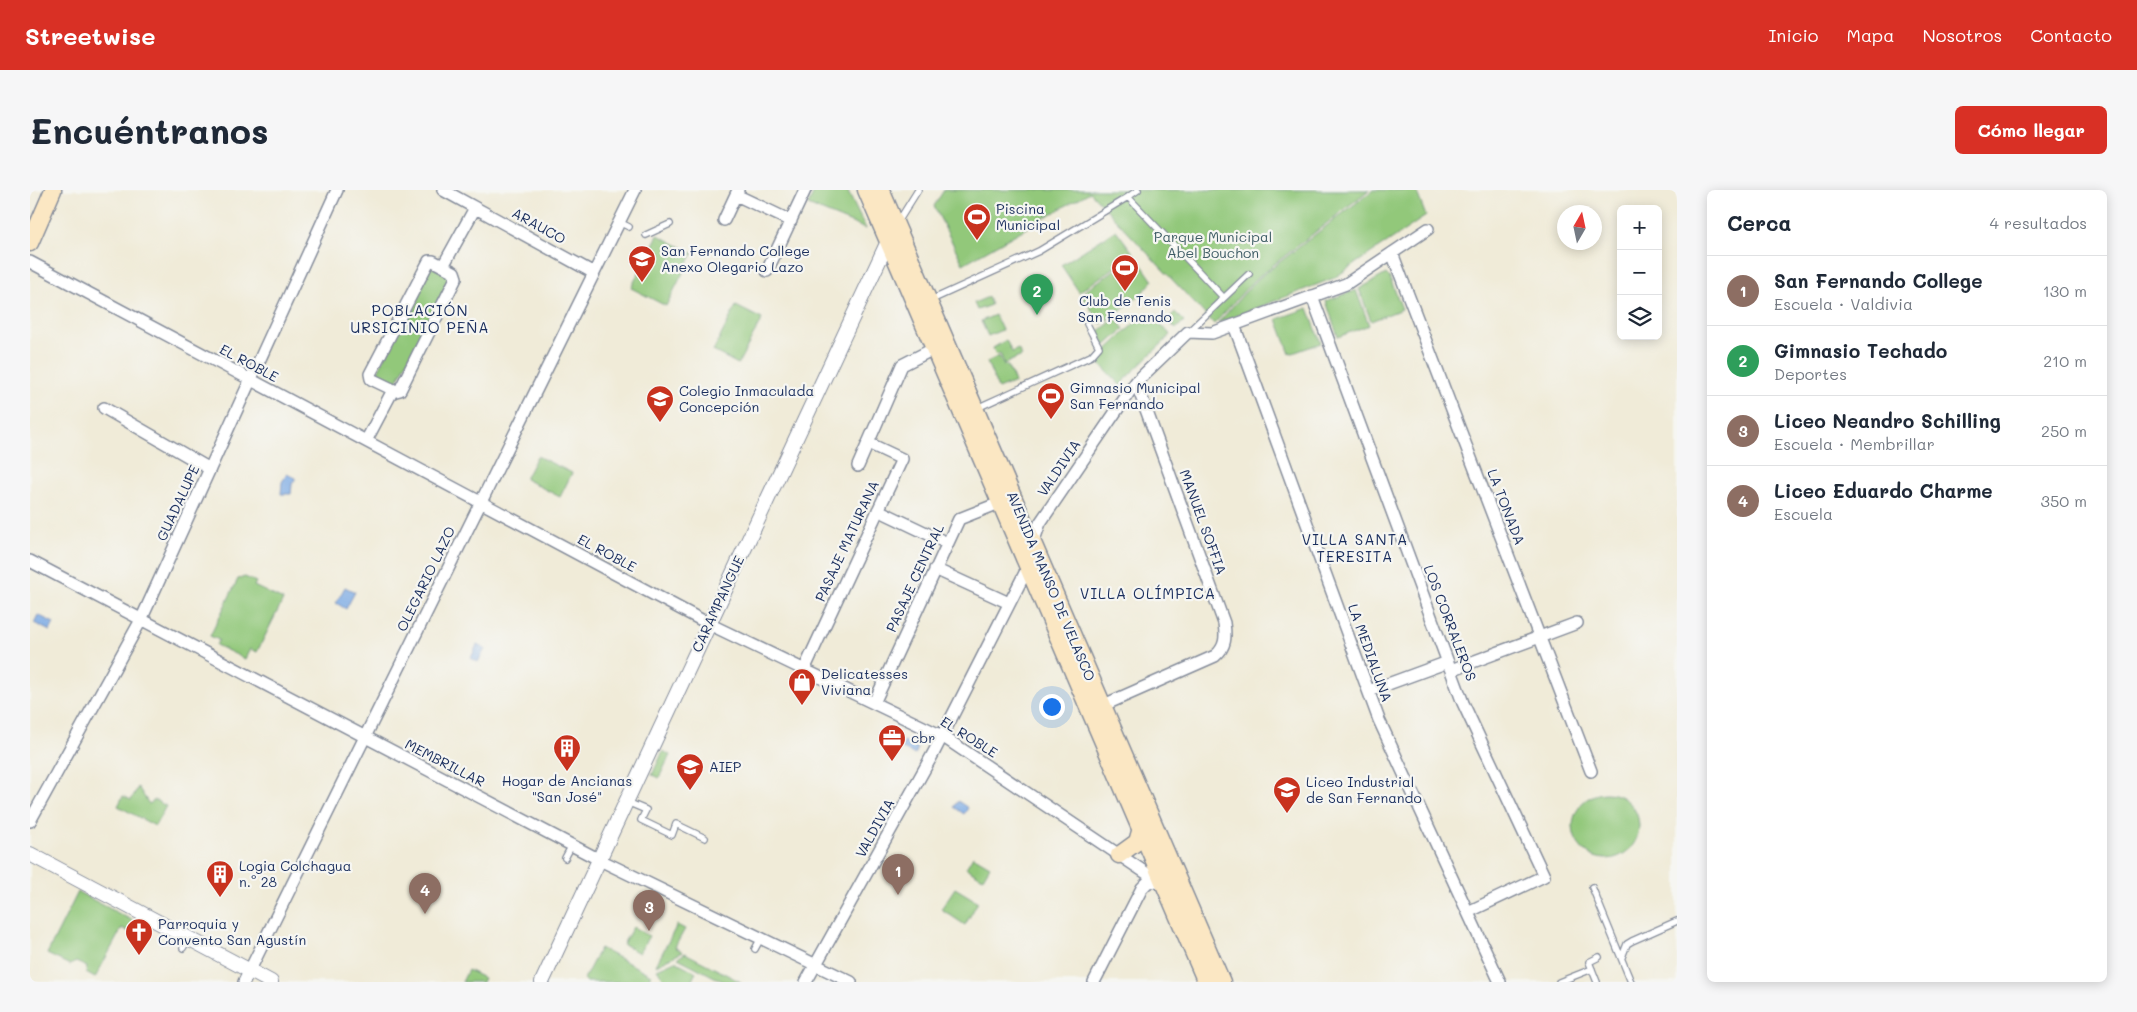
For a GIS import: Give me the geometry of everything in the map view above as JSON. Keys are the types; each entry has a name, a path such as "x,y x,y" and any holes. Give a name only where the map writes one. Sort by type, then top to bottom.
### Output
{"main road":[{"path":"30,243 53,190"},
{"name":"AVENIDA MANSO DE VELASCO","path":"866,190 893,232"},
{"name":"AVENIDA MANSO DE VELASCO","path":"880,190 893,232 1007,500 1029,568 1096,708 1169,880 1206,982"},
{"name":"AVENIDA MANSO DE VELASCO","path":"1007,500 1033,543 1141,828 1222,982"},
{"path":"1119,855 1137,842 1141,828"}],"street":[{"name":"GUADALUPE","path":"30,821 141,620 337,190"},
{"name":"ARAUCO","path":"443,190 594,273"},
{"name":"OLEGARIO LAZO","path":"247,976 594,273 624,225 635,190"},
{"path":"767,271 805,190"},
{"path":"724,220 737,192 791,221"},
{"path":"443,266 475,208"},
{"path":"1188,332 1212,333 1346,284 1428,229"},
{"name":"CARAMPANGUE","path":"542,982 893,232"},
{"name":"LA TONADA","path":"1392,253 1591,771"},
{"path":"433,261 443,266 454,272 456,278 400,390 393,390 371,379 370,374 426,263 433,261"},
{"name":"EL ROBLE","path":"30,262 709,624 942,736 1119,855 1169,880"},
{"name":"LOS CORRALEROS","path":"1312,296 1477,735 1544,876 1468,912"},
{"name":"LA MEDIALUNA","path":"1234,325 1394,754 1500,982"},
{"name":"VALDIVIA","path":"806,982 942,736 1009,603 1029,568 1033,543 1040,524 1136,382 1188,332"},
{"name":"PASAJE MATURANA","path":"858,466 902,366 940,345"},
{"name":"MANUEL SOFFIA","path":"1096,708 1215,656 1223,646 1226,635 1224,623 1136,382"},
{"path":"366,441 393,390"},
{"path":"104,408 210,469"},
{"name":"PASAJE MATURANA","path":"804,670 902,459 868,443"},
{"name":"PASAJE CENTRAL","path":"874,703 959,519 1007,500"},
{"path":"878,510 947,543"},
{"name":"MEMBRILLAR","path":"30,561 600,860 851,982"},
{"path":"935,569 1009,603"},
{"path":"1369,691 1540,637 1577,623"},
{"path":"30,854 247,976 271,982"},
{"path":"1094,982 1142,888 1149,881 1169,880"}],"lane":[{"path":"893,232 918,190"},
{"path":"923,304 1039,251 1138,190"},
{"path":"1128,196 1223,297"},
{"path":"646,235 670,224"},
{"path":"1188,332 1249,274"},
{"path":"969,412 1091,356 1099,347 1087,324"},
{"path":"627,802 646,810 641,820 672,835 676,824 705,838"},
{"path":"565,858 572,845"},
{"path":"1592,887 1631,982"},
{"path":"1622,959 1623,951 1632,941 1677,921"},
{"path":"755,949 761,938"},
{"path":"1597,982 1589,962 1599,957"},
{"path":"1559,982 1592,969"}],"green space":[{"path":"815,190 847,190 866,229 808,205"},
{"name":"Parque Municipal Abel Bouchon","path":"944,190 1369,190 1254,280 1214,324 1090,192 963,264 934,206"},
{"path":"1373,190 1416,190 1426,216 1334,278 1218,323 1255,281"},
{"path":"1116,230 1134,254 1079,292 1061,265"},
{"path":"658,235 693,253 666,306 631,288"},
{"path":"1135,255 1153,281 1138,297 1101,324 1081,294"},
{"path":"431,266 451,276 395,385 377,376 377,373"},
{"path":"1386,274 1390,278 1402,309 1371,321 1359,289"},
{"path":"1356,290 1369,325 1338,337 1326,301"},
{"path":"988,297 991,305 977,310 974,303"},
{"path":"736,306 762,319 738,364 713,351"},
{"path":"1308,308 1321,343 1290,354 1277,319"},
{"path":"1175,312 1184,321 1176,329 1167,320"},
{"path":"1144,314 1149,314 1171,335 1129,375 1121,386 1096,360"},
{"path":"995,315 1002,330 988,336 981,321"},
{"path":"1116,318 1124,329 1105,346 1098,332"},
{"path":"1006,340 1012,352 1018,349 1022,356 1004,364 1000,353 996,355 993,348"},
{"path":"999,356 1004,366 1007,365 1015,382 998,389 987,362"},
{"path":"537,456 572,473 560,497 525,479"},
{"path":"245,577 256,582 254,586 283,600 257,652 250,649 245,659 216,645 219,640 210,636 238,579"},
{"path":"663,751 670,755 659,778 652,775"},
{"path":"138,787 149,804 155,800 166,806 155,826 118,806 123,796 131,800"},
{"path":"1600,793 1612,793 1624,798 1634,808 1639,820 1637,839 1624,854 1612,859 1600,859 1588,854 1578,844 1573,832 1573,820 1578,808 1588,798"},
{"path":"973,856 990,866 983,878 966,868"},
{"path":"955,888 978,902 965,925 941,909"},
{"path":"78,892 145,927 139,937 122,928 95,978 86,973 87,967 76,962 70,965 47,954"},
{"path":"677,925 685,929 675,947 683,952 656,965"},
{"path":"633,927 649,936 639,953 623,944"},
{"path":"600,948 651,975 647,982 587,982 584,979"},
{"path":"685,953 741,982 724,982 678,958"},
{"path":"675,961 696,972 691,982 666,982 657,969"},
{"path":"468,970 484,978 482,982 462,982"}],"water":[{"path":"287,474 296,478 292,484 291,494 281,494 282,482"},
{"path":"345,587 355,592 346,609 336,603"},
{"path":"38,615 54,623 50,631 34,623"},
{"path":"477,645 485,649 478,662 471,658"},
{"path":"904,741 918,748 915,755 901,748"},
{"path":"958,801 968,808 964,814 954,807"}],"place":[{"name":"Piscina Municipal","path":"977,241"},
{"name":"San Fernando College Anexo Olegario Lazo","path":"642,283"},
{"name":"Club de Tenis San Fernando","path":"1125,292"},
{"name":"Gimnasio Techado","path":"1037,315"},
{"name":"Gimnasio Municipal San Fernando","path":"1051,420"},
{"name":"Colegio Inmaculada Concepción","path":"660,423"},
{"name":"Delicatesses Viviana","path":"802,706"},
{"name":"cbr","path":"892,762"},
{"name":"Hogar de Ancianas \"San José\"","path":"567,772"},
{"name":"AIEP","path":"690,791"},
{"name":"Liceo Industrial de San Fernando","path":"1287,814"},
{"name":"San Fernando College","path":"898,895"},
{"name":"Logia Colchagua n.° 28","path":"220,898"},
{"name":"Liceo Eduardo Charme","path":"425,914"},
{"name":"Liceo Neandro Schilling","path":"649,931"},
{"name":"Parroquia y Convento San Agustín","path":"139,956"}],"district":[{"name":"POBLACIÓN URSICINIO PEÑA","path":"420,320"},
{"name":"VILLA SANTA TERESITA","path":"1355,548"},
{"name":"VILLA OLÍMPICA","path":"1148,594"}]}
